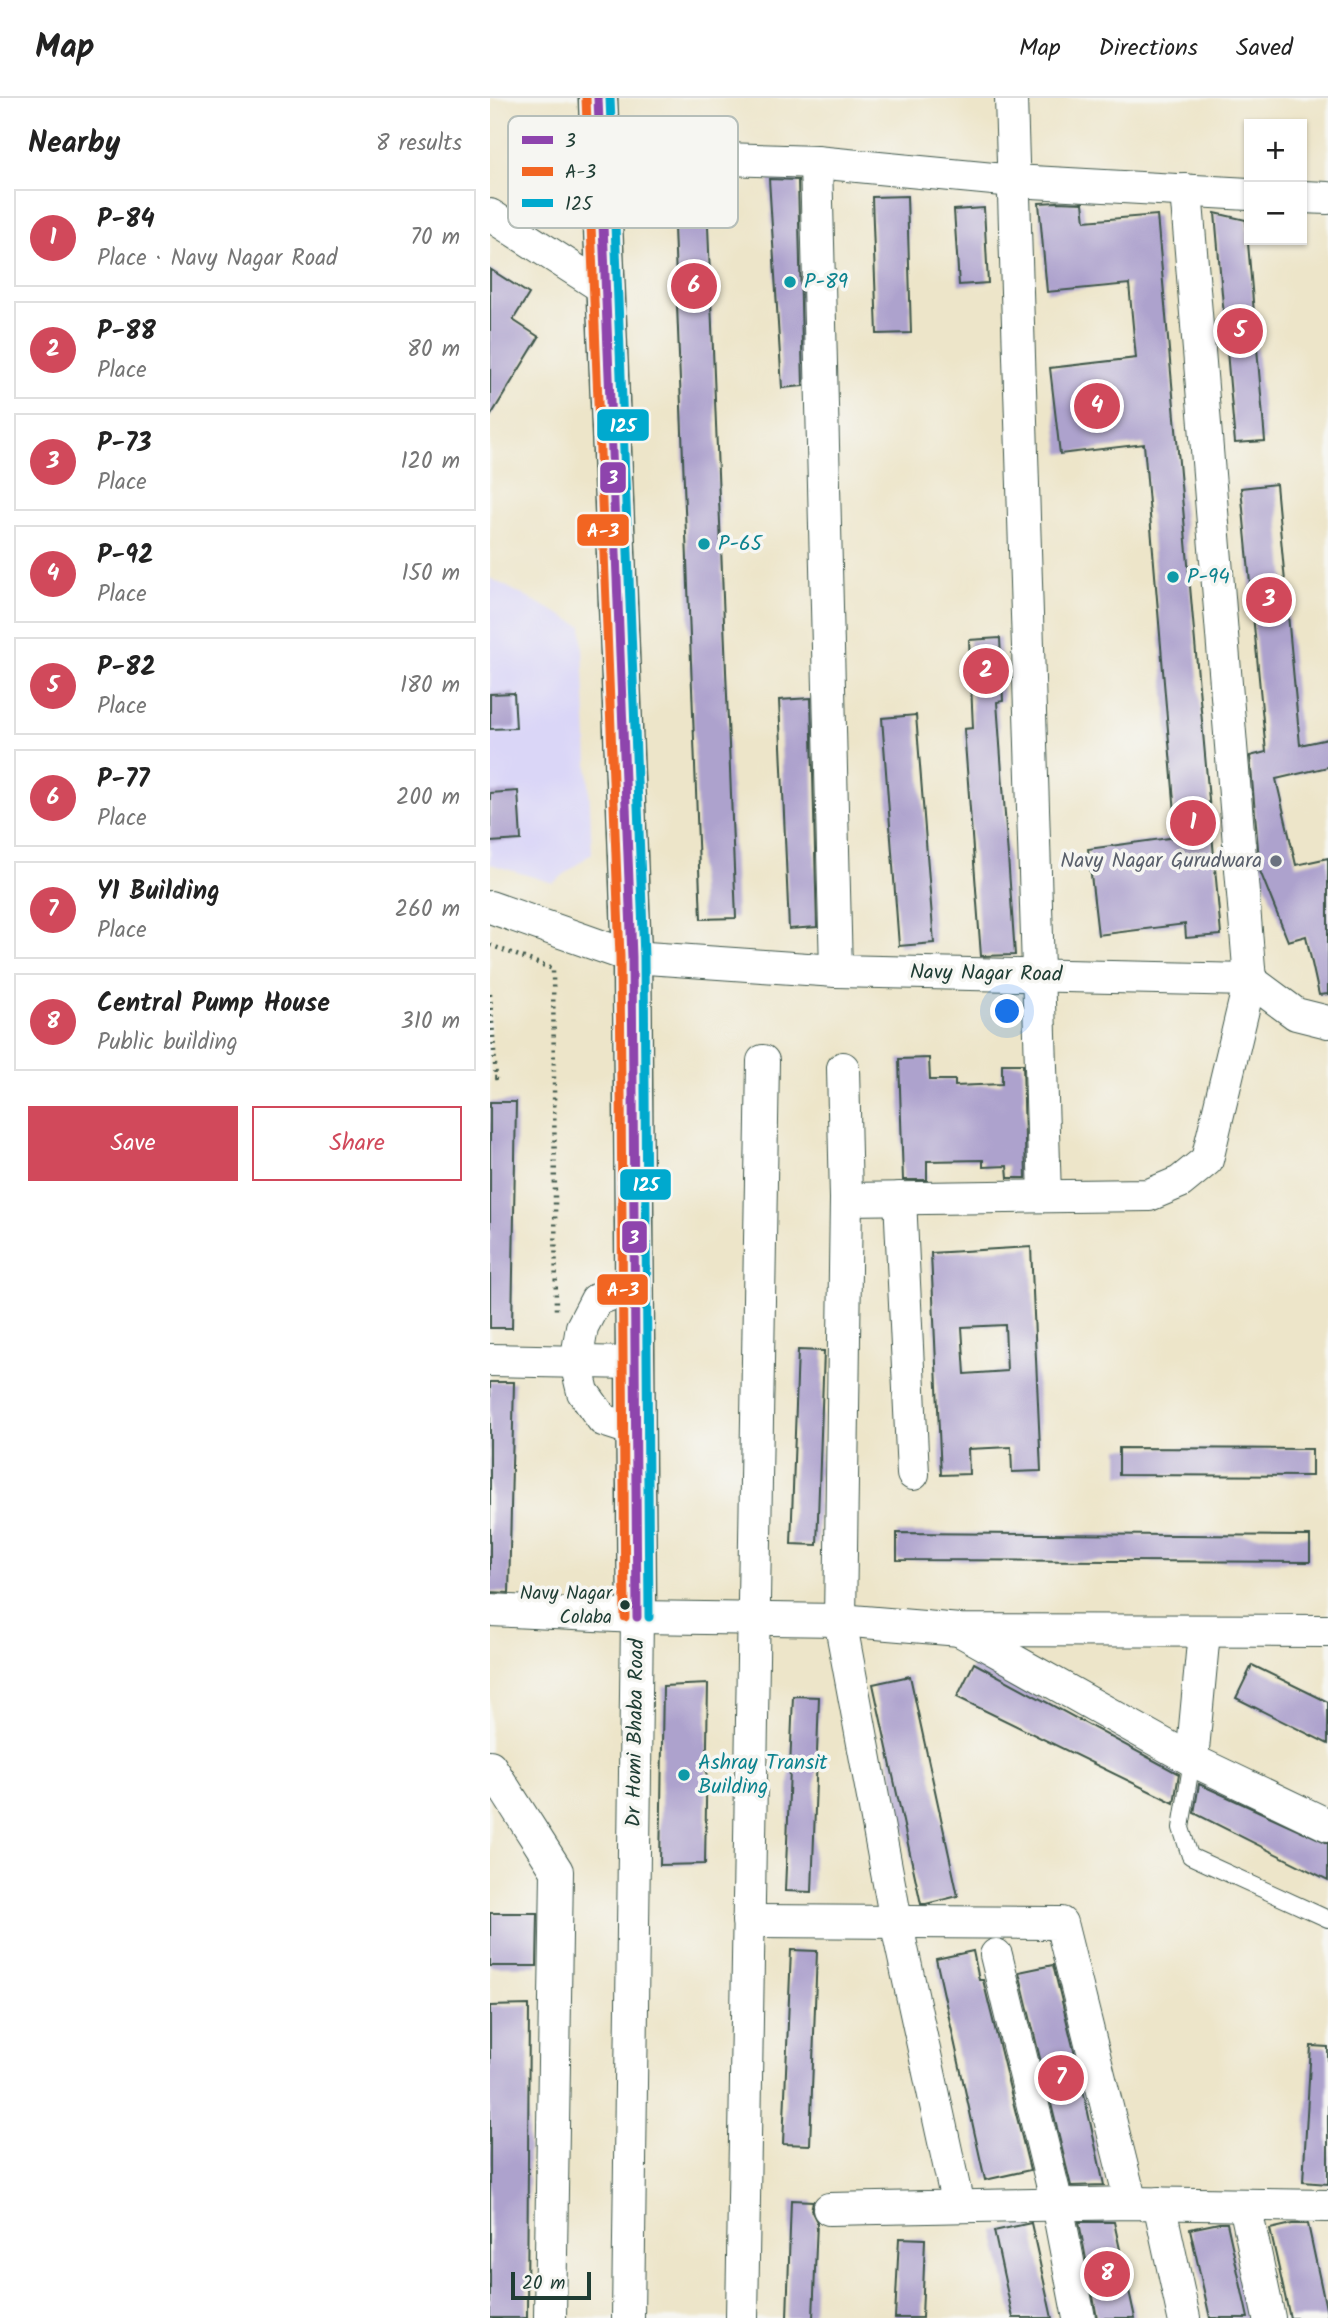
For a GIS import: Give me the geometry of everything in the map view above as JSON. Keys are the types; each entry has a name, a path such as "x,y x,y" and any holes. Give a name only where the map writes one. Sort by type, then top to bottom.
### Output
{"street":[{"name":"Dr Homi Bhaba Road","path":"598,98 599,116"},
{"path":"1011,98 1041,976 1045,1196"},
{"path":"738,159 816,162 1014,181 1244,194"},
{"path":"816,162 836,971"},
{"path":"846,1199 1149,1195 1180,1182 1207,1160 1250,980 1186,190"},
{"path":"1307,197 1328,198"},
{"path":"490,215 508,227"},
{"path":"510,228 605,289"},
{"name":"Dr Homi Bhaba Road","path":"603,228 632,957 637,1617 628,2318"},
{"name":"Navy Nagar Road","path":"490,907 632,957 836,971 1250,980"},
{"path":"1250,980 1296,1014 1328,1022"},
{"path":"742,2318 764,1061"},
{"path":"843,1068 846,1199 840,1620 897,1921 958,2206"},
{"path":"900,1198 913,1474"},
{"path":"566,1363 596,1300 633,1286"},
{"path":"490,1360 634,1363"},
{"path":"566,1363 603,1420 634,1430"},
{"path":"490,1609 637,1617 840,1620 960,1630 1328,1631"},
{"path":"960,1630 1192,1760 1328,1825"},
{"path":"1192,1760 1204,1632"},
{"path":"490,1766 557,1871 550,2318"},
{"path":"748,1921 1061,1923 1145,2203 1184,2318"},
{"path":"996,1955 1057,2204 1079,2318"},
{"path":"829,2209 1145,2203 1328,2206"},
{"path":"1245,2205 1269,2318"}],"lane":[{"path":"1192,1760 1181,1828 1190,1856 1328,1919"}],"path":[{"path":"490,945 553,969 566,1363"},
{"path":"490,994 496,1078 490,1078"}],"shaded area":[{"path":"490,578 582,626 592,853 553,883 490,864"}],"building":[{"name":"P-89","path":"769,179 798,180 803,386 782,388"},
{"path":"907,196 911,333 877,334 872,197"},
{"path":"1039,203 1083,203 1085,221 1157,215 1221,935 1186,938 1185,924 1098,935 1088,849 1177,837 1144,444 1060,454 1050,368 1136,358 1129,284 1047,292"},
{"path":"984,208 988,283 959,285 954,210"},
{"path":"1215,213 1244,220 1244,245 1248,245 1265,441 1235,443"},
{"path":"674,228 708,228 736,918 701,919"},
{"path":"490,269 529,294 513,320 539,337 490,417"},
{"path":"1276,484 1300,745 1328,739 1328,767 1276,779 1296,865 1328,858 1328,994 1319,995 1306,936 1288,941 1260,871 1250,756 1266,752 1241,488"},
{"path":"1000,638 1003,701 997,702 1015,955 981,956 964,729 973,728 969,640"},
{"path":"514,693 516,728 490,729 490,694"},
{"path":"811,698 817,927 789,929 779,700"},
{"path":"916,715 934,943 899,946 882,718"},
{"path":"518,791 521,840 490,842 490,793"},
{"path":"929,1058 930,1080 955,1080 955,1086 1002,1084 1002,1064 1023,1064 1026,1178 1008,1178 1007,1166 983,1167 983,1160 927,1161 927,1180 903,1180 899,1059"},
{"path":"490,1102 516,1102 512,1328 490,1328"},
{"path":"1031,1247 1041,1471 1012,1472 1011,1447 968,1449 969,1474 941,1475 931,1253","holes":["1005,1325 1007,1371 965,1374 962,1327"]},
{"path":"798,1350 824,1351 817,1545 791,1544"},
{"path":"490,1382 514,1382 509,1593 490,1592"},
{"path":"1119,1448 1312,1449 1312,1476 1119,1475"},
{"path":"897,1533 1310,1536 1310,1562 897,1560"},
{"path":"974,1663 1179,1774 1174,1803 957,1697"},
{"path":"1252,1665 1328,1702 1328,1744 1236,1698"},
{"path":"910,1676 958,1896 926,1904 921,1904 873,1684"},
{"name":"Ashray Transit Building","path":"708,1684 705,1864 660,1865 663,1686"},
{"path":"793,1696 819,1697 812,1892 785,1891"},
{"path":"1199,1784 1328,1843 1328,1880 1194,1813"},
{"path":"490,1913 538,1913 537,1966 490,1966"},
{"path":"791,1950 817,1951 810,2145 783,2144"},
{"path":"973,1951 979,1980 983,1980 1030,2170 985,2180 936,1959"},
{"path":"1053,1965 1104,2185 1071,2186 1019,1972"},
{"path":"529,2005 527,2318 490,2318 490,2006"},
{"path":"1311,2046 1328,2047 1328,2184 1303,2182"},
{"path":"791,2200 813,2201 811,2210 817,2222 813,2318 787,2318"},
{"path":"1079,2222 1114,2222 1135,2318 1097,2318"},
{"path":"1031,2223 1052,2318 1013,2318 994,2231"},
{"path":"1227,2223 1248,2318 1210,2318 1190,2229"},
{"path":"1308,2224 1328,2318 1290,2318 1270,2229"},
{"path":"899,2238 925,2239 922,2318 895,2318"}],"transit line":[{"name":"A-3","path":"586,98 587,116"},
{"name":"3","path":"598,98 599,116"},
{"name":"125","path":"610,98 611,116"},
{"name":"A-3","path":"591,228 620,957 625,1617"},
{"name":"3","path":"603,228 632,957 637,1617"},
{"name":"125","path":"615,228 644,957 649,1617"}],"place":[{"name":"P-89","path":"790,282"},
{"name":"P-77","path":"694,286"},
{"name":"P-82","path":"1240,331"},
{"name":"P-92","path":"1097,406"},
{"name":"P-65","path":"704,544"},
{"name":"P-94","path":"1173,577"},
{"name":"P-73","path":"1269,600"},
{"name":"P-88","path":"986,671"},
{"name":"P-84","path":"1193,823"},
{"name":"Navy Nagar Gurudwara","path":"1276,861"},
{"name":"Navy Nagar Colaba","path":"625,1605"},
{"name":"Ashray Transit Building","path":"684,1775"},
{"name":"Y1 Building","path":"1061,2078"},
{"name":"Central Pump House","path":"1107,2274"}]}
